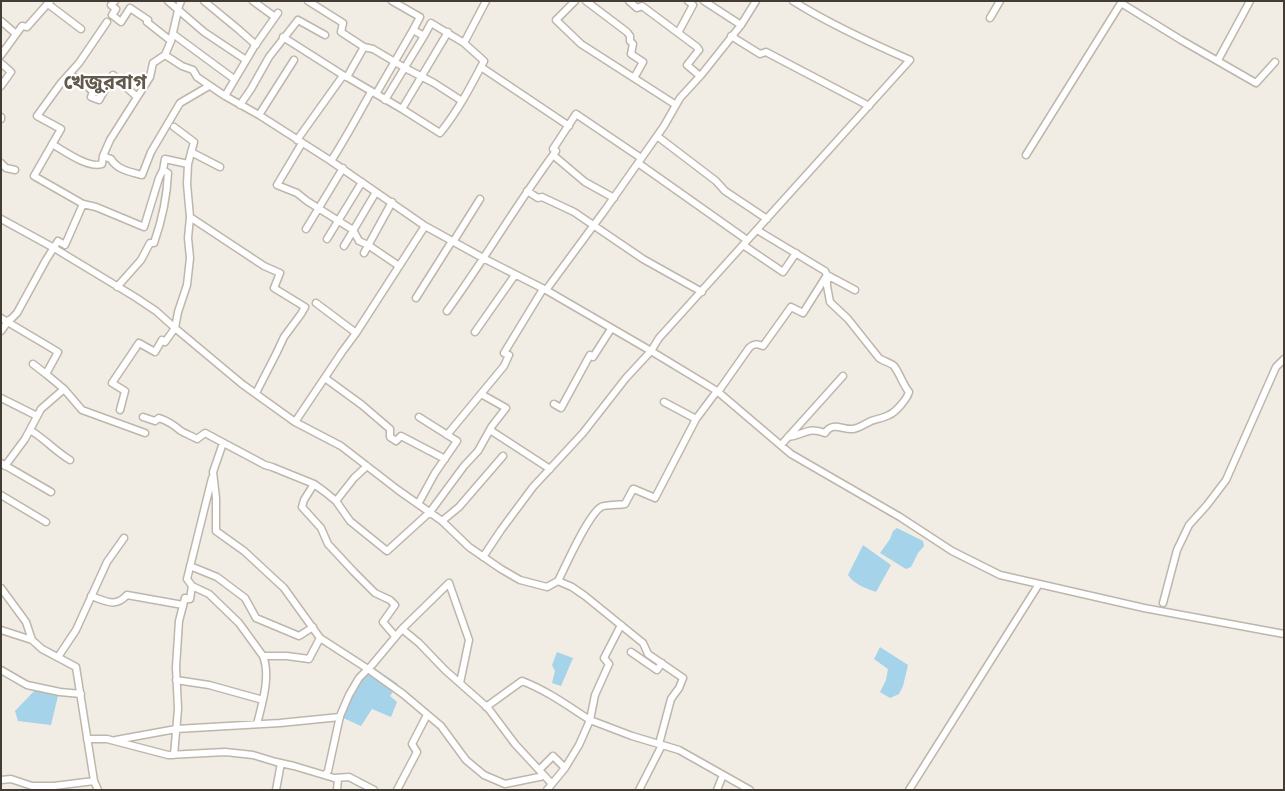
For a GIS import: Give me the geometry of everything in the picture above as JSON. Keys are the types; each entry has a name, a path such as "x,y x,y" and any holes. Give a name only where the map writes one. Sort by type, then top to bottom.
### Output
{"street":[{"path":"115,1 111,6 116,9 112,15 121,22 130,8 148,20 147,22 234,79"},
{"path":"168,1 204,32 246,60"},
{"path":"52,144 86,163 96,166 102,164 103,156 110,140 150,77 154,63 165,56 181,1"},
{"path":"204,1 256,45"},
{"path":"225,96 246,60 277,15 253,1"},
{"path":"308,1 316,8 343,23 341,32 364,47 373,49 462,101"},
{"path":"331,161 355,120 395,62 420,17 392,1"},
{"path":"464,43 486,1"},
{"path":"575,1 556,20 581,44 676,105"},
{"path":"586,1 630,36 630,41 633,44 631,54 644,62 634,78"},
{"path":"629,1 637,8 644,4 699,50 687,65 700,76"},
{"path":"678,33 693,6 688,1"},
{"path":"704,1 741,25"},
{"path":"447,435 504,366 509,355 504,353 545,290 614,198 664,126 680,98 741,25 756,1"},
{"path":"483,557 528,495 583,433 660,338 910,60 812,13 793,1"},
{"path":"990,18 1000,1"},
{"path":"1218,60 1250,1"},
{"path":"1,55 22,26 27,27 49,2 81,29"},
{"path":"1026,155 1121,3 1256,83 1275,62"},
{"path":"240,104 251,89 269,56 298,20 325,35"},
{"path":"1,21 16,34"},
{"path":"107,22 79,63 61,83 38,116 60,129 34,176 83,204 96,207 144,227 165,159 188,164"},
{"path":"283,38 344,77 374,93 385,100 402,109 440,133 450,121 484,61 464,43 431,23 385,100"},
{"path":"413,30 424,36"},
{"path":"402,109 448,32"},
{"path":"731,36 760,54 766,52 868,106"},
{"path":"364,47 300,141 277,185 297,193 353,230 359,241 400,266"},
{"path":"165,56 193,70 209,86 259,115 342,168 425,226 545,290 651,351 717,392 791,454 900,517 952,551 1000,575 1144,608 1284,634"},
{"path":"259,115 294,60"},
{"path":"1,63 11,72 1,86"},
{"path":"481,67 569,126"},
{"path":"69,74 86,85 93,92 92,97 99,100 113,75 137,97"},
{"path":"103,156 112,159 114,165 122,169 142,175 151,152 180,103 209,86"},
{"path":"447,311 472,277 527,191 556,151 554,149 576,114 783,272 796,253"},
{"path":"120,410 126,391 112,383 139,343 155,352 162,340 166,342 175,328 187,285 190,258 188,238 190,217 187,184 188,164 194,142 174,127"},
{"path":"657,136 716,181 725,191 767,219"},
{"path":"191,152 220,167"},
{"path":"553,155 586,182 614,198"},
{"path":"1,163 6,168 15,170"},
{"path":"306,229 342,168"},
{"path":"117,287 141,260 150,243 154,243 162,218 168,182 168,173 163,170"},
{"path":"327,239 362,182"},
{"path":"527,191 538,198 542,197 574,212 643,259 702,292"},
{"path":"344,246 376,192"},
{"path":"416,298 480,199"},
{"path":"364,253 392,202"},
{"path":"1,332 17,312 58,241 65,245 83,204"},
{"path":"190,217 264,266 280,273 274,288 305,307 284,337 256,393"},
{"path":"1,219 54,248 156,311 216,363 295,422 341,446 430,512 483,557 520,580 547,587 558,581 590,519 602,507 624,504 634,489 655,498 696,420 752,344 763,346 791,307 803,313 827,275"},
{"path":"295,422 356,333 425,226"},
{"path":"757,230 825,271 827,275 855,290"},
{"path":"475,332 515,275"},
{"path":"788,437 798,436 811,429 825,433 828,428 836,426 854,429 891,414 907,398 909,392 894,366 879,358 848,320 830,302 827,275"},
{"path":"316,303 356,333"},
{"path":"1,318 58,352 46,374"},
{"path":"554,404 561,408 590,355 594,357 611,328"},
{"path":"1163,603 1178,550 1189,525 1226,480 1276,366 1284,360"},
{"path":"33,364 64,389 82,410 145,433"},
{"path":"781,445 843,376"},
{"path":"325,378 362,405 390,429 390,437 396,441 401,436 445,459"},
{"path":"51,492 3,464 20,446 44,405 64,389"},
{"path":"143,417 155,421 159,418 167,421 197,438 205,433 265,465 314,484 336,501 350,521 386,552 430,512 464,466 478,451 506,408 480,394"},
{"path":"1,398 36,416"},
{"path":"664,402 696,420"},
{"path":"418,504 434,472 457,441 419,417"},
{"path":"30,430 45,440 58,453 70,460"},
{"path":"490,430 550,469"},
{"path":"223,443 213,472 187,579 192,586 209,594 240,623 263,656 266,663 265,694 257,724"},
{"path":"442,522 459,507 503,456"},
{"path":"336,501 354,478 368,466"},
{"path":"213,472 216,498 216,531 244,551 284,588 320,638 403,694 441,726 466,760 484,775 505,784 544,776"},
{"path":"314,484 302,507 321,528 328,544 354,572 375,593 395,604 383,622 395,636"},
{"path":"1,495 46,522"},
{"path":"58,657 76,630 107,562 124,538"},
{"path":"190,566 217,577 245,598 256,618 299,636 313,628"},
{"path":"558,581 572,587 643,644 648,654 683,678 671,699 660,744 639,790"},
{"path":"326,775 340,717 349,695 359,678 395,636 449,583 469,640 460,683"},
{"path":"909,790 1039,584"},
{"path":"174,754 178,709 176,667 179,621 185,598 190,599 192,586"},
{"path":"1,588 26,622 32,640"},
{"path":"91,596 112,604 122,601 127,595 183,605"},
{"path":"547,790 565,768 579,745 590,720 595,695 609,664 604,658 620,625"},
{"path":"402,629 486,707 515,744 552,784"},
{"path":"1,630 32,640 42,649 76,667 94,782 98,790"},
{"path":"263,656 287,656 309,659 320,638"},
{"path":"631,652 657,670 662,663"},
{"path":"1,670 27,685 80,694"},
{"path":"176,680 209,685 263,700"},
{"path":"486,707 522,681 550,695 590,720 632,736 679,750 750,790"},
{"path":"397,790 417,752 412,744 427,715"},
{"path":"115,741 176,729 340,717"},
{"path":"87,739 107,738 168,755 225,752 253,755 338,778 349,777 374,790"},
{"path":"539,770 553,756 565,768"},
{"path":"276,790 281,763"},
{"path":"717,790 724,775"},
{"path":"336,790 338,778"},
{"path":"1,780 11,779 32,786 94,782"}],"water":[{"path":"897,528 923,541 924,546 911,567 906,569 880,553 893,531"},
{"path":"863,545 891,565 876,592 857,583 848,575"},
{"path":"880,647 908,665 899,694 890,698 880,692 886,680 888,669 874,659"},
{"path":"557,652 573,658 561,686 552,683 555,671 552,665"},
{"path":"373,667 398,684 390,696 397,702 391,717 372,709 361,726 341,717 360,679"},
{"path":"37,688 58,696 51,725 18,721 15,711"}],"district":[{"name":"খেজুরবাগ","path":"105,84"}]}
